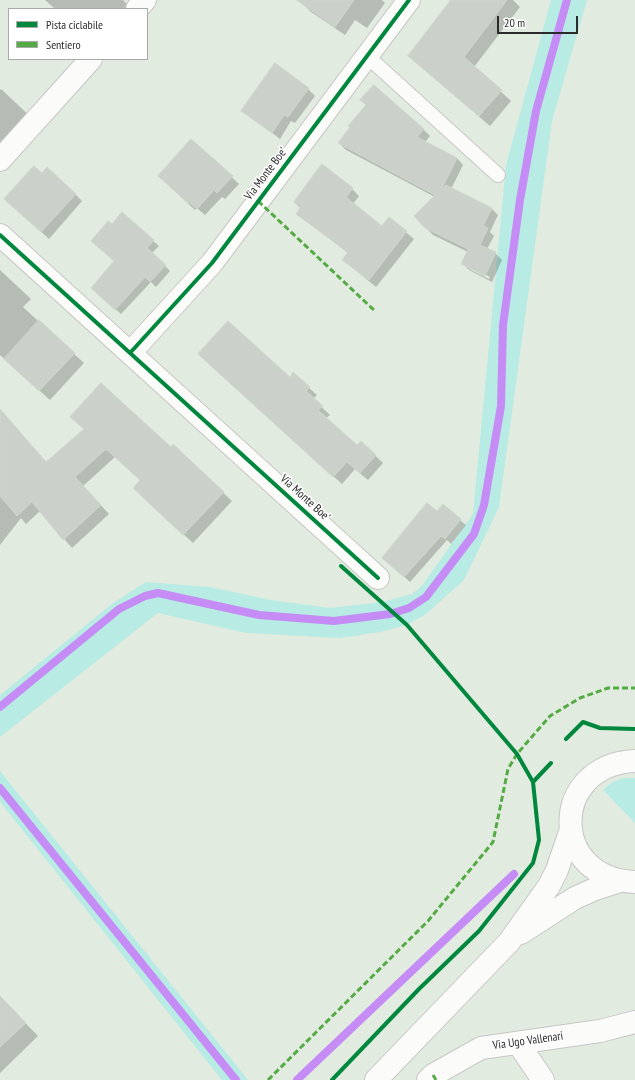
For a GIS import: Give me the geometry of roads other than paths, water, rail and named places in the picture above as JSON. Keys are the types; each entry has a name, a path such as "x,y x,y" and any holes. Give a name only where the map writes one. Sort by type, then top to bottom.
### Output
{"street":[{"path":"138,8 145,0"},
{"name":"Via Monte Boe'","path":"130,353 212,263 409,0"},
{"path":"0,160 90,60"},
{"name":"Via Monte Boe'","path":"0,235 378,578"},
{"path":"627,881 604,876 590,866 574,843 571,829 571,815 574,801 581,787 591,776 604,767 621,762 635,762"},
{"path":"376,1080 509,942 549,886 557,870 571,829"},
{"path":"509,942 569,901 584,893 627,881"},
{"name":"Via Ugo Vallenari","path":"428,1080 433,1075 481,1048 600,1031 635,1022"},
{"path":"518,1043 543,1080"}],"lane":[{"path":"367,56 498,175"}],"waterway":[{"path":"0,707 119,609 145,596 158,593 259,615 334,621 390,614 409,608 426,597 474,534 484,505 501,406 503,325 520,200 536,111 567,0"},
{"path":"0,788 236,1080"},
{"path":"297,1080 514,874"}]}
